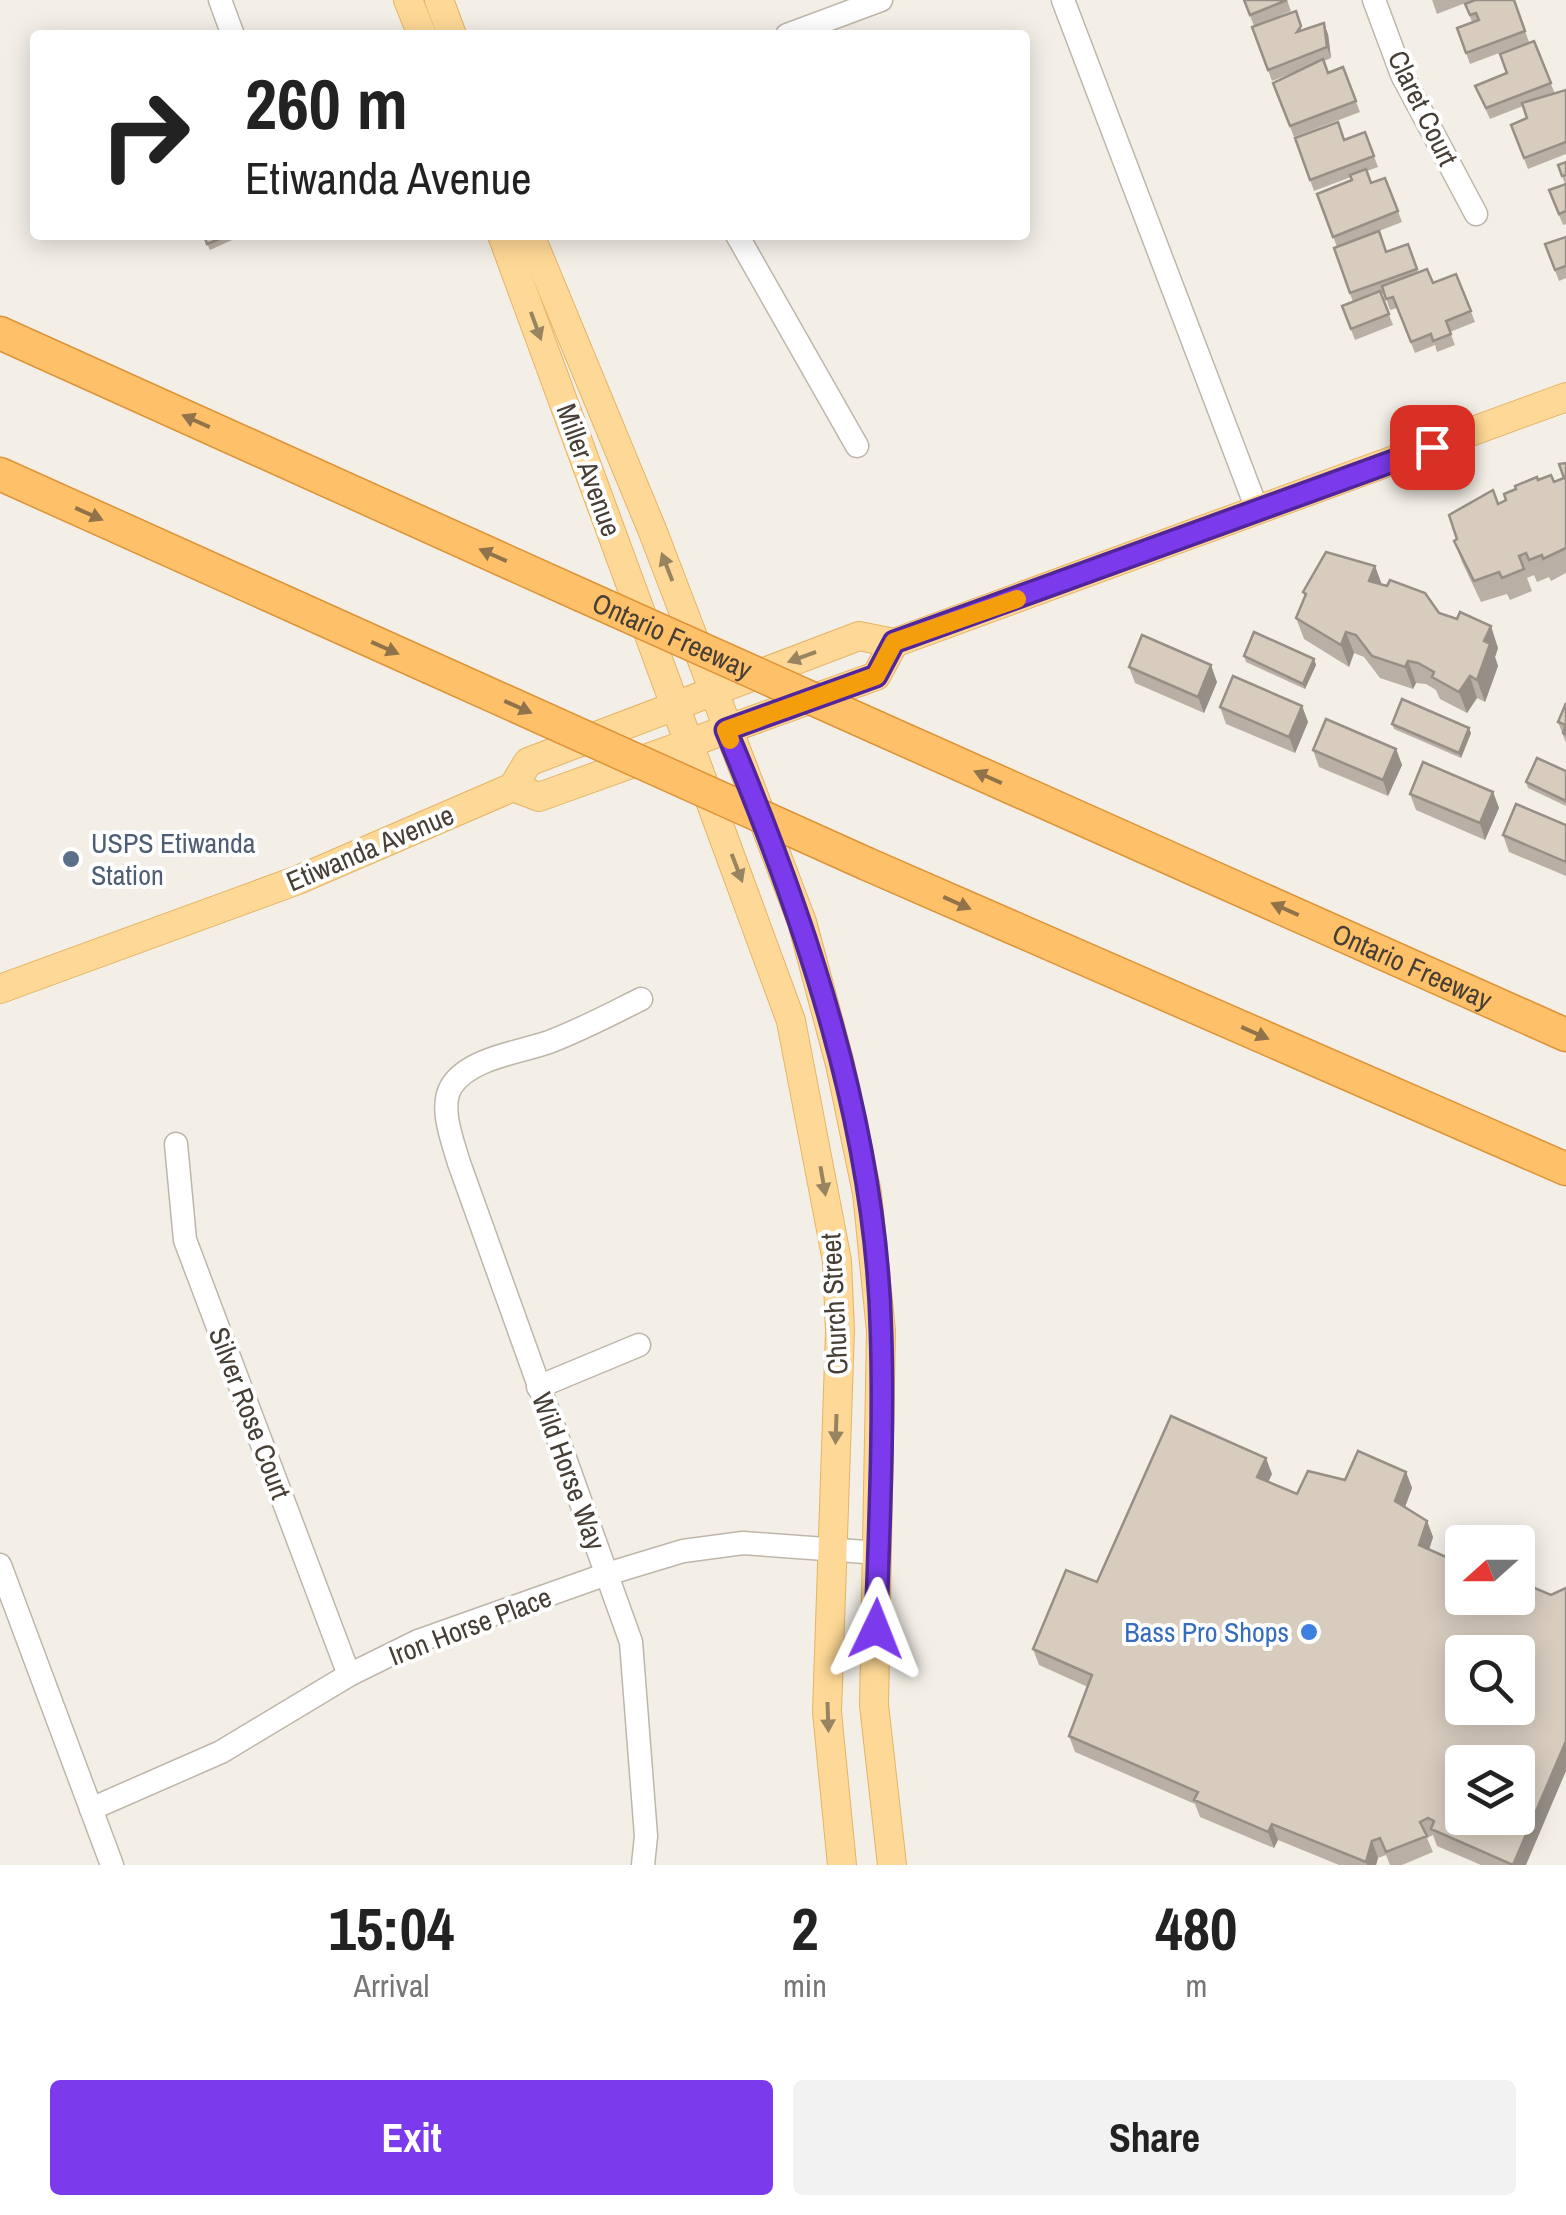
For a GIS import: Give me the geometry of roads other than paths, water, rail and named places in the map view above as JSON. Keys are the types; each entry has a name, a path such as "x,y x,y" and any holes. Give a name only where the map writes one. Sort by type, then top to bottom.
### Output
{"highway":[{"name":"Ontario Freeway","path":"0,333 1566,1034"},
{"path":"0,474 868,864 1566,1169"}],"main road":[{"path":"408,0 420,30"},
{"path":"439,0 450,30"},
{"name":"Miller Avenue","path":"504,240 676,706"},
{"name":"Miller Avenue","path":"532,240 654,532 713,691"},
{"name":"Etiwanda Avenue","path":"0,988 298,880 513,787 528,762 713,691 860,636 894,642 1566,397"},
{"name":"Etiwanda Avenue","path":"513,787 539,796 876,676 894,642"},
{"name":"Church Street","path":"713,691 802,922 840,1064 867,1193 881,1330 874,1705 892,1865"},
{"name":"Church Street","path":"676,706 790,1021 834,1244 840,1332 828,1712 842,1865"}],"street":[{"path":"220,0 231,30"},
{"path":"800,30 881,0"},
{"path":"1063,0 1258,512"},
{"name":"Claret Court","path":"1374,0 1402,74 1476,214"},
{"path":"741,240 858,446"},
{"name":"Wild Horse Way","path":"641,1000 551,1041 487,1063 451,1087 448,1128 631,1642 646,1836 643,1865"},
{"name":"Silver Rose Court","path":"176,1144 184,1240 350,1676"},
{"path":"538,1387 639,1344"},
{"name":"Iron Horse Place","path":"91,1809 220,1752 418,1641 607,1574 683,1551 743,1543 878,1553"},
{"path":"0,1564 112,1865"}],"place":[{"name":"USPS Etiwanda Station","path":"71,859"},
{"name":"Bass Pro Shops","path":"1309,1632"}]}
